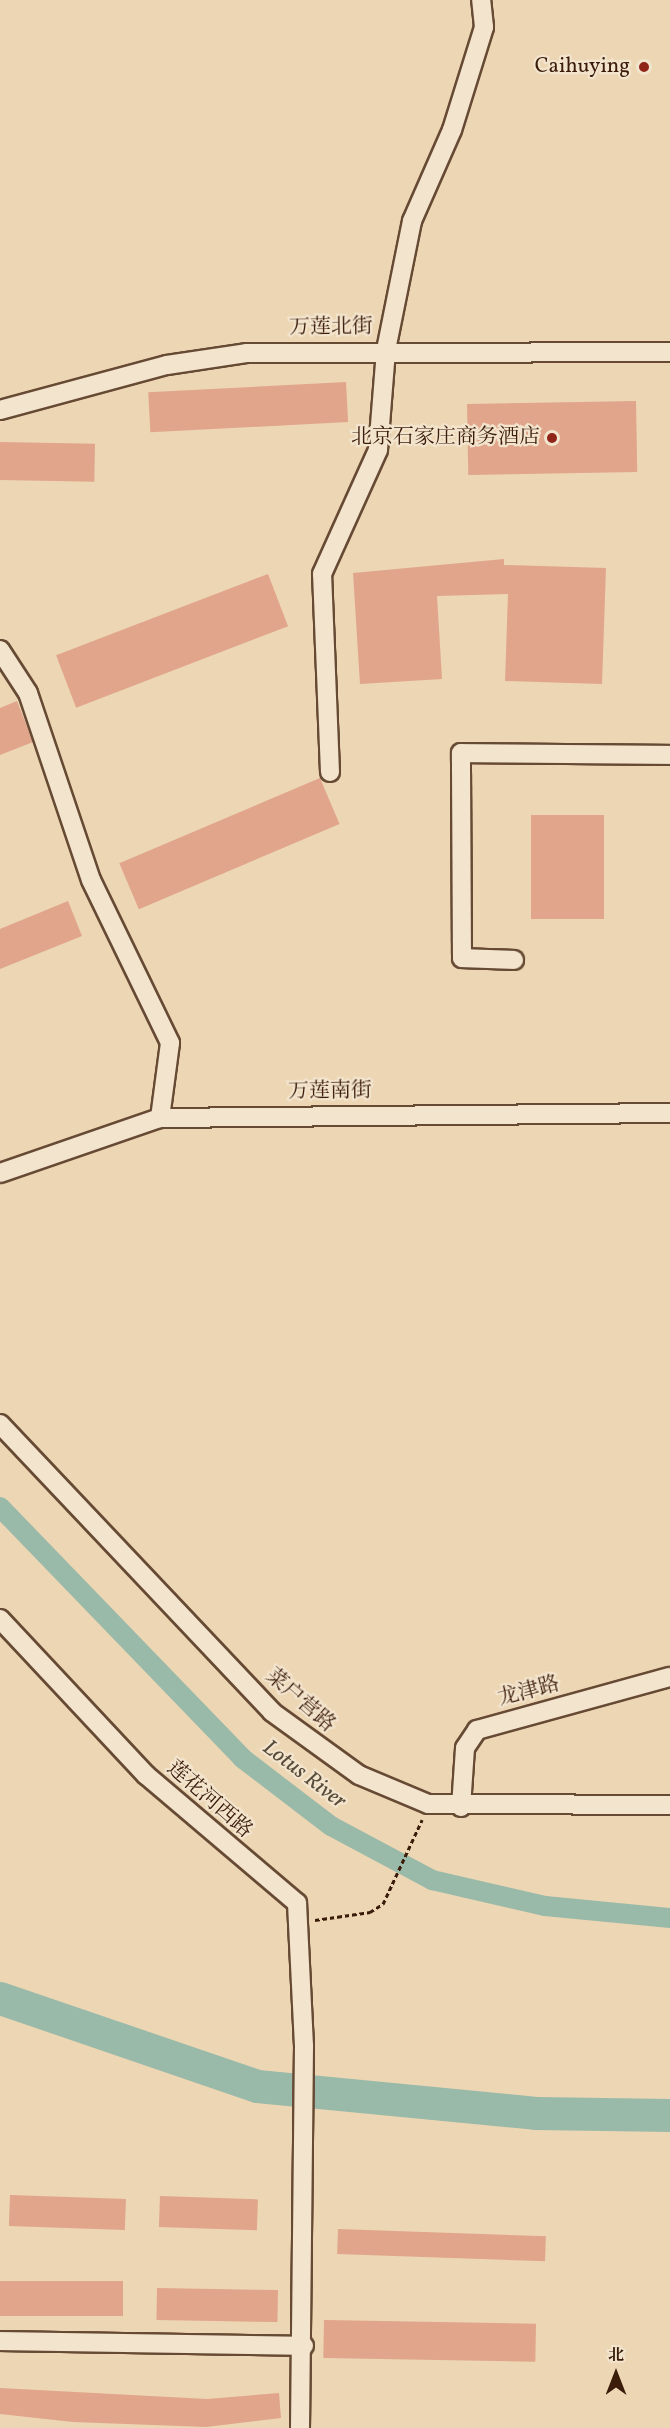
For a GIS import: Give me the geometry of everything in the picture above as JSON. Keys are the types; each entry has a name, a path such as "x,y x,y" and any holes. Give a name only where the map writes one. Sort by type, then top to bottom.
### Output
{"street":[{"path":"330,772 322,574 378,450 386,350 412,221 452,130 484,27 481,0"},
{"name":"万莲北街","path":"0,410 203,358 386,350 670,352"},
{"path":"0,650 28,693 91,880 170,1043 160,1118"},
{"path":"514,960 462,958 461,753 670,755"},
{"name":"万莲南街","path":"0,1173 160,1118 670,1113"},
{"name":"菜户营路","path":"0,1424 272,1712 386,1789 428,1804 461,1807 670,1805"},
{"name":"莲花河西路","path":"0,1619 146,1775 297,1903 301,1922 304,2046 302,2142 304,2346 300,2428"},
{"name":"龙津路","path":"461,1807 465,1748 477,1730 670,1677"},
{"path":"0,2341 304,2346"}],"path":[{"path":"301,1922 370,1912 383,1904 416,1839"}],"building":[{"path":"346,382 348,422 150,432 148,392"},
{"name":"北京石家庄商务酒店","path":"636,401 637,472 468,475 467,404"},
{"path":"0,442 95,444 94,482 0,480"},
{"path":"504,559 504,565 606,568 602,684 505,681 508,594 437,596 442,679 360,684 353,573"},
{"path":"268,574 288,626 76,708 56,655"},
{"path":"17,701 33,742 0,755 0,708"},
{"path":"320,778 340,824 139,909 119,863"},
{"path":"531,815 604,815 604,919 531,919"},
{"path":"68,901 82,936 0,969 0,929"},
{"path":"10,2195 126,2199 125,2230 9,2226"},
{"path":"160,2196 258,2199 257,2230 159,2227"},
{"path":"338,2229 546,2236 545,2261 337,2254"},
{"path":"0,2281 123,2281 123,2316 0,2316"},
{"path":"157,2288 278,2290 277,2322 156,2320"},
{"path":"324,2320 536,2324 535,2362 323,2358"},
{"path":"0,2388 207,2399 279,2393 281,2418 206,2427 73,2422 0,2414"}],"waterway":[{"name":"Lotus River","path":"0,1507 242,1758 331,1826 432,1880 545,1906 670,1918"},
{"path":"0,1998 257,2086 536,2113 670,2115"}],"place":[{"name":"Caihuying","path":"644,67"},
{"name":"北京石家庄商务酒店","path":"552,438"}]}
